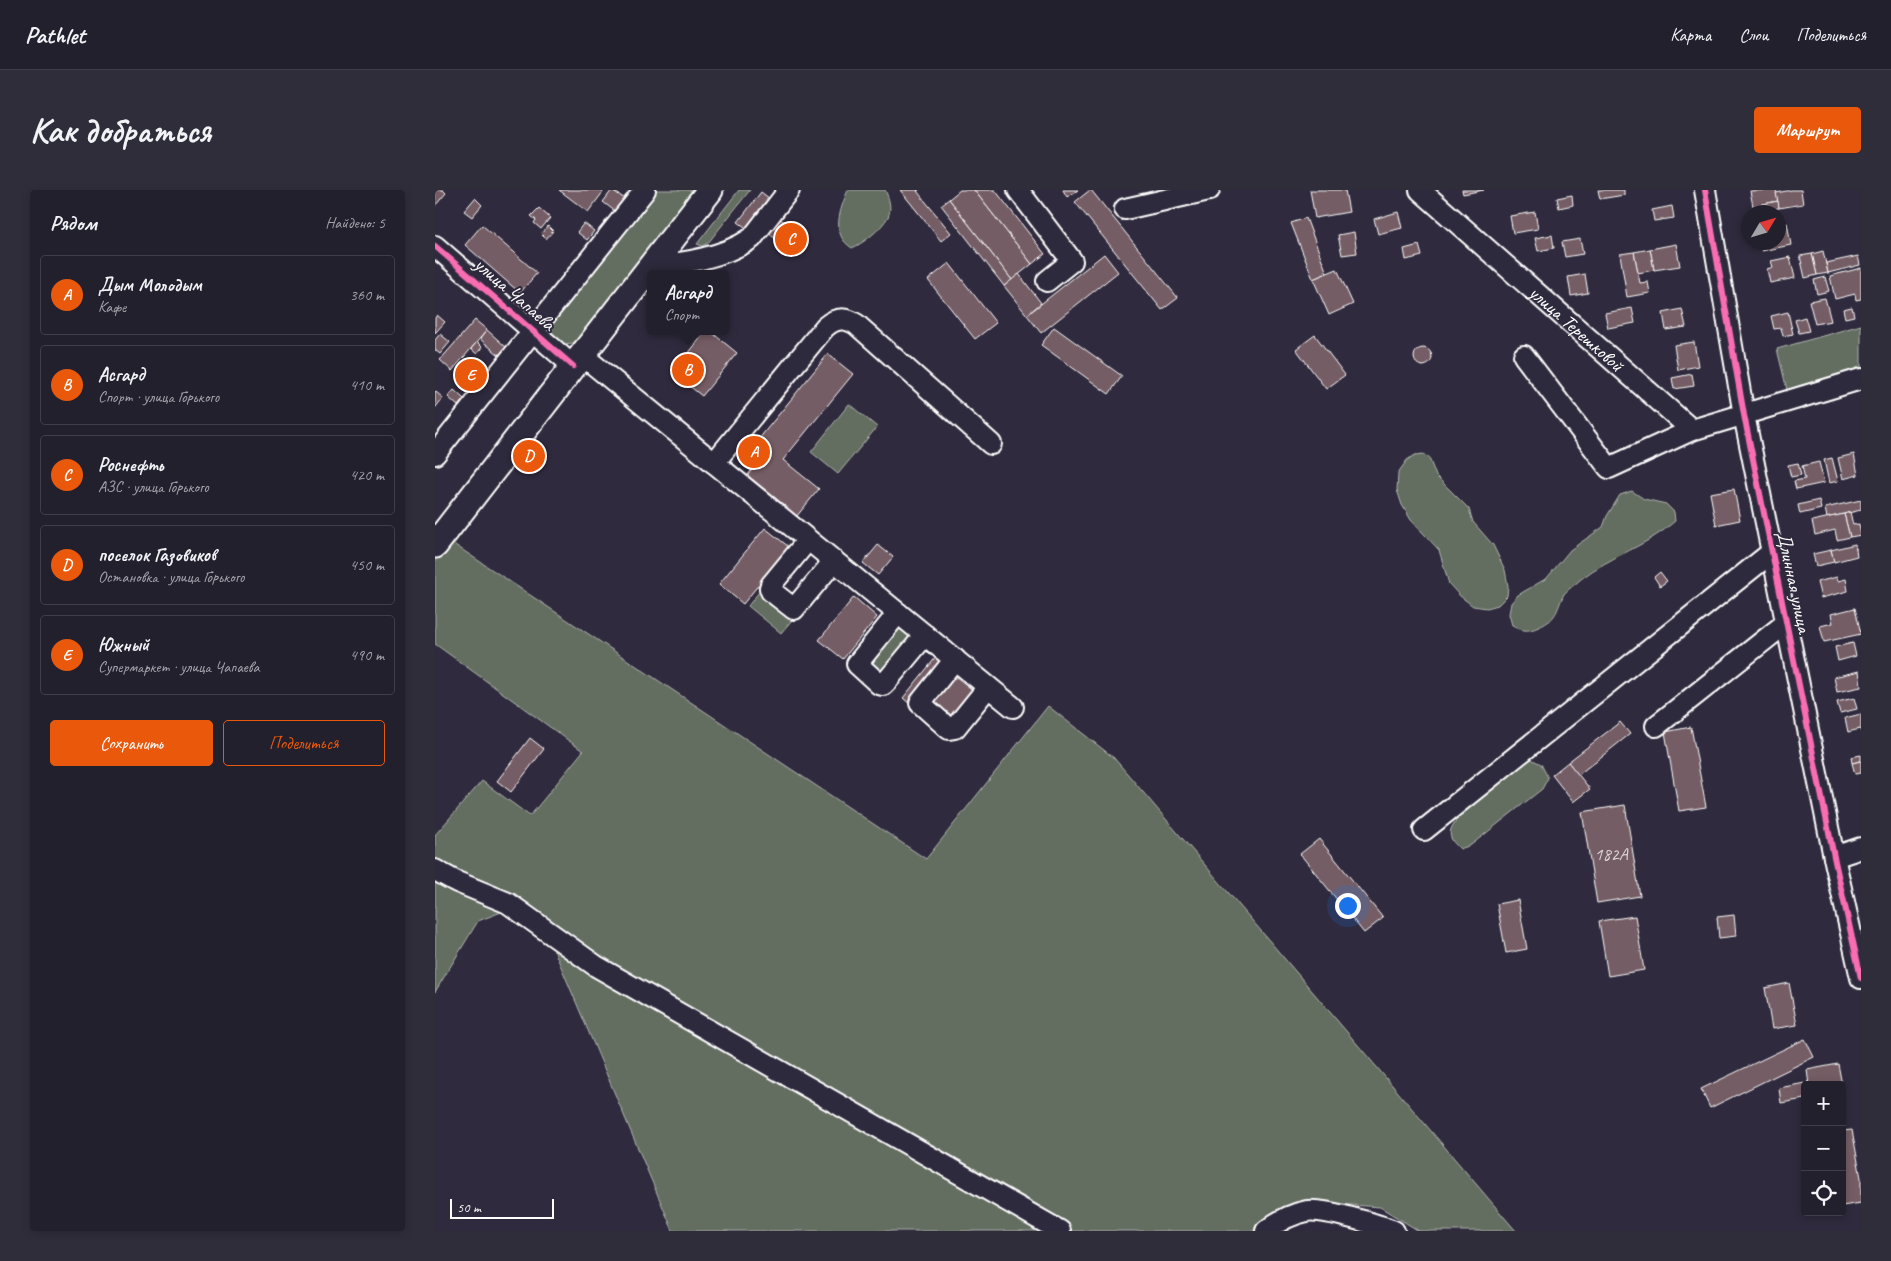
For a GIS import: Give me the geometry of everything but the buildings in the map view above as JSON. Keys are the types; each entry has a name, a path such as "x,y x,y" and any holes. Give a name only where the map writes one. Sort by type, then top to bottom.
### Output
{"main road":[{"path":"435,545 710,190"}],"street":[{"path":"435,454 645,190"},
{"path":"649,267 710,256 745,243 752,238 789,190"},
{"path":"1018,190 1072,261 1047,282"},
{"path":"1125,209 1209,190"},
{"name":"улица Терешковой","path":"1420,190 1692,430"},
{"name":"Длинная улица","path":"1705,190 1744,415 1834,857 1861,978"},
{"name":"улица Чапаева","path":"435,246 533,332 577,361 714,463 1013,707"},
{"path":"714,463 825,327 839,319 846,319 856,324 991,444"},
{"path":"1524,356 1609,468 1692,430 1861,379"},
{"path":"808,540 770,588 791,608 797,607 834,561"},
{"path":"1424,830 1772,552"},
{"path":"897,613 857,664 879,684 883,685 886,682 925,635"},
{"path":"1656,726 1786,624"},
{"path":"955,659 920,703 949,729 955,728 988,687"},
{"path":"1834,857 1861,848"},
{"path":"435,870 457,882 508,903 596,966 1060,1231"},
{"path":"1266,1231 1289,1216 1310,1210 1334,1214 1394,1231"}],"green space":[{"path":"653,190 698,190 581,338 573,343 563,344 545,330"},
{"path":"739,190 750,190 708,243 702,246 697,244"},
{"path":"848,190 885,190 890,207 888,217 877,231 852,248 845,242 839,229 840,213"},
{"path":"1861,325 1861,367 1787,390 1777,349"},
{"path":"849,404 877,427 838,474 811,452"},
{"path":"1423,454 1429,458 1436,476 1469,509 1473,522 1493,545 1505,570 1508,586 1507,596 1498,605 1487,608 1473,606 1460,596 1449,584 1439,550 1411,520 1402,505 1397,490 1398,473 1407,460 1415,455"},
{"path":"1632,491 1644,499 1666,504 1674,512 1675,521 1653,537 1581,579 1564,594 1557,612 1548,622 1535,629 1527,630 1512,625 1509,614 1511,603 1518,595 1547,578 1570,550 1603,527 1607,516 1620,495"},
{"path":"449,541 926,859 1048,706 1114,758 1516,1231 1419,1231 1380,1207 1324,1203 1256,1231 673,1231 551,943 504,911 478,921 435,992 435,835 482,781 530,816 583,751 435,644 435,559"},
{"path":"759,592 792,620 781,633 748,606"},
{"path":"898,622 916,636 882,677 865,664"},
{"path":"1531,759 1541,764 1548,778 1542,789 1471,845 1460,849 1450,835 1456,821 1487,789 1512,770"}],"cycle path":[{"path":"1705,190 1744,415 1834,857 1861,978"},
{"path":"435,246 573,366"}],"place":[{"name":"Роснефть","path":"791,239"},
{"name":"Асгард","path":"688,370"},
{"name":"Южный","path":"471,375"},
{"name":"Дым Молодым","path":"754,452"},
{"name":"поселок Газовиков","path":"529,456"}]}
